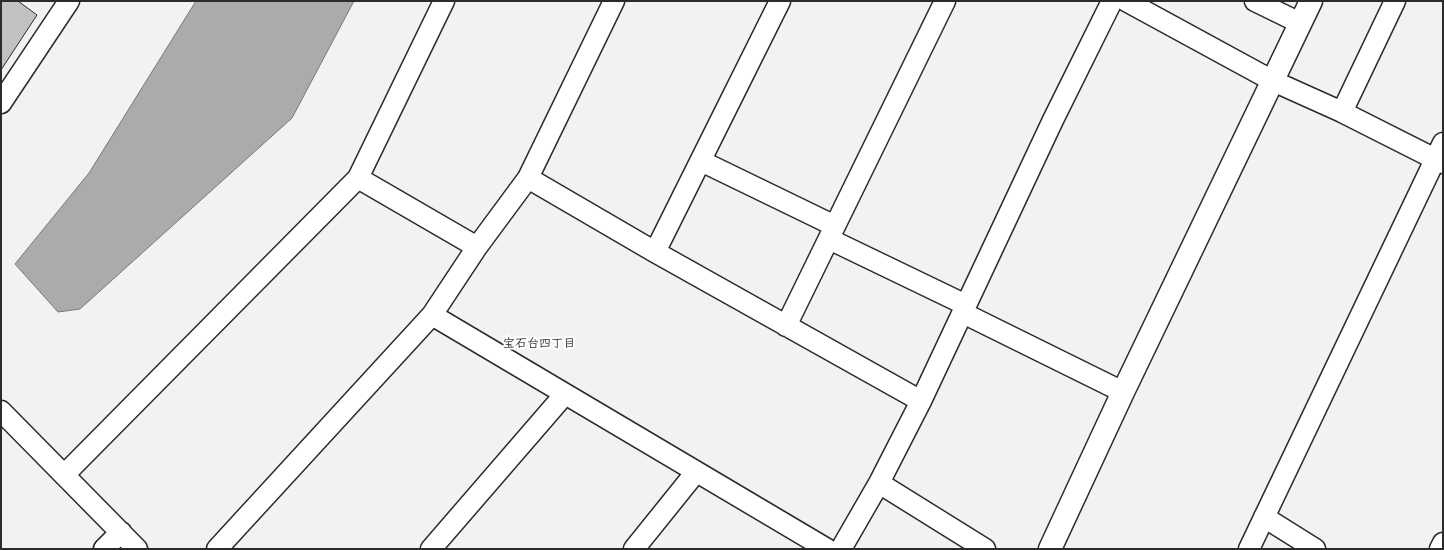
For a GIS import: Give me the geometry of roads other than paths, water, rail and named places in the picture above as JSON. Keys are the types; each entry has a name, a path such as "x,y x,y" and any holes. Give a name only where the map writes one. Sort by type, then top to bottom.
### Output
{"street":[{"path":"1,103 69,1"},
{"path":"64,475 358,178 444,1"},
{"path":"217,549 432,315 477,247 528,178 614,1"},
{"path":"655,252 780,1"},
{"path":"786,326 945,1"},
{"path":"841,549 879,483 921,402 1053,120 1112,1"},
{"path":"1126,1 1273,81 1440,155 1249,549"},
{"path":"1255,1 1300,23"},
{"path":"1050,549 1123,392 1311,1"},
{"path":"1342,112 1395,1"},
{"path":"701,161 832,232 964,309 1123,392"},
{"path":"358,178 477,247"},
{"path":"528,178 655,252 921,402"},
{"path":"432,315 826,549"},
{"path":"431,549 565,394"},
{"path":"1,411 138,549"},
{"path":"634,549 696,472"},
{"path":"879,483 986,549"},
{"path":"1264,517 1315,549"},
{"path":"104,549 121,532"},
{"path":"1440,549 1443,543"}],"district":[{"name":"宝石台四丁目","path":"539,343"}]}
